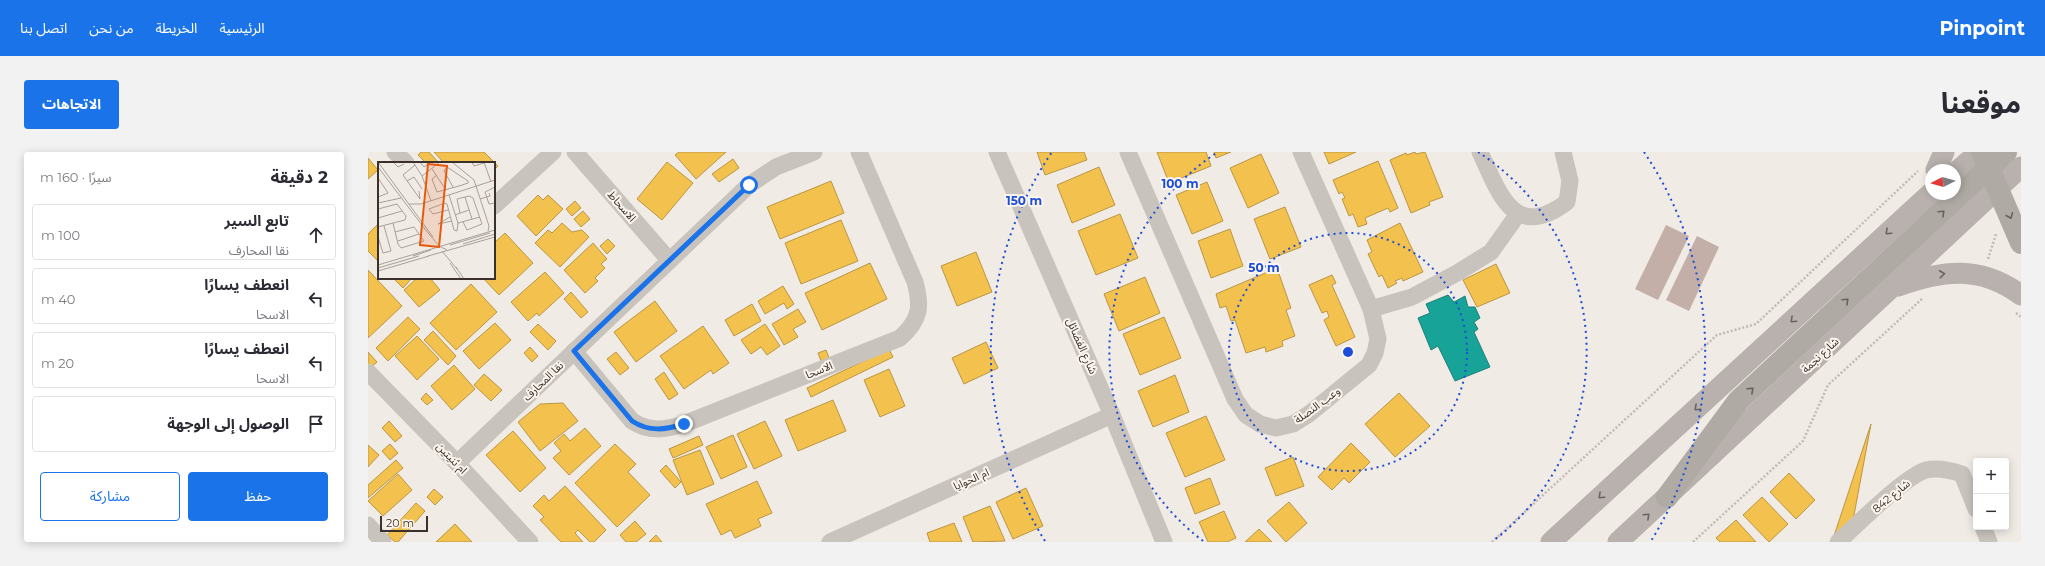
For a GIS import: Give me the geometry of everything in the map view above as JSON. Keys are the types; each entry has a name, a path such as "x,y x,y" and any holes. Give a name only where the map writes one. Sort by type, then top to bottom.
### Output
{"highway":[{"path":"1667,497 1738,401 1987,165 2006,152"},
{"path":"1987,165 2021,243"}],"main road":[{"path":"1935,164 1944,152"},
{"name":"شارع نجمة","path":"1618,542 1892,288 1987,165"},
{"name":"شارع نجمة","path":"1961,172 1987,165 2021,167"},
{"path":"1551,542 1924,199"},
{"path":"1892,288 1940,273 1960,272 1982,275 1998,280 2018,304"}],"street":[{"path":"395,152 405,162"},
{"path":"495,205 552,152"},
{"name":"الاسحاط","path":"575,152 669,260"},
{"name":"نقا المحارف","path":"457,463 669,260 760,176 776,167 814,152"},
{"name":"الاسحا","path":"574,351 632,421 642,427 660,430 684,424 900,338 911,328 918,315 919,298 915,282 860,152"},
{"name":"شارع الفضائل","path":"997,152 1112,415 1164,542"},
{"name":"وعب النصلة","path":"1128,152 1235,399 1246,415 1260,424 1276,428 1294,424 1309,414 1369,365 1378,339 1371,309 1301,152"},
{"path":"1480,152 1501,197 1518,214 1535,216 1552,213 1567,202 1570,181 1563,152"},
{"path":"1371,309 1412,296 1457,273 1492,252 1518,214"},
{"name":"ام ثنيتين","path":"369,376 457,463 530,542"},
{"name":"ام الحوايا","path":"830,542 853,537 1112,415"},
{"name":"شارع 842","path":"1838,542 1904,483 1926,470 1945,469 1962,474 1973,502"},
{"path":"368,525 383,542"},
{"path":"1984,530 1989,542"}],"path":[{"path":"1492,542 1716,335 1756,324 1916,175 1925,174"},
{"path":"1693,542 1803,441 1828,385 1928,294"},
{"path":"2018,304 2021,317"}],"building: سكن":[{"path":"421,152 429,152 438,162 425,162 418,155"},
{"path":"434,152 484,152 494,162 443,162"},
{"path":"679,152 726,152 696,179 675,155"},
{"path":"1037,152 1084,152 1087,160 1045,175"},
{"path":"1157,152 1206,152 1211,166 1169,183"},
{"path":"1214,152 1231,152 1216,158"},
{"path":"1324,152 1356,152 1329,164"},
{"path":"1415,152 1416,154 1425,152 1443,197 1429,202 1430,205 1411,213 1390,160 1406,153 1407,155"},
{"path":"1261,154 1279,193 1248,208 1230,168"},
{"path":"368,158 378,170 368,179"},
{"path":"733,159 739,168 719,182 712,174"},
{"path":"1378,161 1398,208 1390,212 1388,208 1365,218 1367,224 1358,227 1353,214 1349,216 1342,199 1345,198 1342,192 1339,194 1333,180"},
{"path":"667,162 693,183 662,220 637,199"},
{"path":"1099,167 1115,205 1072,223 1057,185"},
{"path":"831,181 844,213 780,239 767,207"},
{"path":"1207,182 1223,221 1192,234 1176,195"},
{"path":"538,195 543,200 548,195 563,209 536,236 517,216"},
{"path":"575,201 581,208 572,216 566,209"},
{"path":"1285,207 1301,247 1270,259 1254,219"},
{"path":"583,211 590,219 581,227 574,219"},
{"path":"1120,214 1138,258 1096,275 1078,231"},
{"path":"841,220 858,261 801,284 785,243"},
{"path":"562,223 572,232 582,230 589,237 560,267 535,243 548,230 552,233"},
{"path":"1400,223 1423,272 1403,281 1402,278 1395,281 1397,283 1388,288 1382,275 1379,277 1368,254 1372,252 1367,240"},
{"path":"378,224 378,261 368,251 368,234"},
{"path":"1230,229 1243,266 1211,278 1198,241"},
{"path":"505,233 533,263 499,295 484,279 495,279 495,242"},
{"path":"608,239 615,246 607,254 600,246"},
{"path":"593,243 607,259 601,264 605,268 595,278 598,281 585,293 564,270"},
{"path":"976,252 992,292 957,306 941,266"},
{"path":"870,263 887,299 822,330 805,293"},
{"path":"1496,264 1510,293 1477,307 1463,280"},
{"path":"1277,268 1291,308 1286,310 1295,336 1282,341 1283,346 1266,352 1265,347 1246,353 1235,320 1231,321 1226,306 1220,308 1216,294"},
{"path":"368,270 402,306 368,338"},
{"path":"545,272 564,293 539,316 537,313 528,321 511,302"},
{"path":"1332,275 1336,283 1332,285 1355,337 1336,346 1324,320 1329,317 1327,311 1322,313 1309,285"},
{"path":"1145,277 1160,313 1119,331 1104,294"},
{"path":"394,279 411,279 403,288"},
{"path":"416,279 431,279 440,290 419,307 404,290"},
{"path":"471,284 497,312 456,350 430,323"},
{"path":"783,286 794,304 787,309 784,303 765,314 758,301"},
{"path":"571,292 588,312 581,318 564,299"},
{"path":"655,301 677,331 636,362 614,332"},
{"path":"752,304 761,321 734,336 725,320"},
{"path":"798,309 806,322 793,329 798,337 784,345 772,324"},
{"path":"408,317 420,329 388,361 376,348"},
{"path":"1164,317 1181,358 1140,375 1123,334"},
{"path":"495,323 511,340 479,369 463,351"},
{"path":"538,324 556,341 548,350 530,332"},
{"path":"765,324 780,346 767,355 761,347 751,354 741,340"},
{"path":"703,326 729,363 713,374 711,370 684,389 660,356"},
{"path":"433,331 456,356 448,365 424,340"},
{"path":"417,336 439,359 417,380 395,356"},
{"path":"986,342 998,368 964,384 952,358"},
{"path":"530,347 538,356 532,362 524,353"},
{"path":"889,349 893,357 811,397 807,388"},
{"path":"826,350 829,358 821,361 818,353"},
{"path":"368,352 377,362 369,369 368,368"},
{"path":"616,352 629,368 620,375 607,359"},
{"path":"454,365 475,389 452,410 431,386"},
{"path":"889,369 905,406 880,417 864,380"},
{"path":"664,372 678,394 669,400 655,379"},
{"path":"484,374 502,390 491,401 474,385"},
{"path":"1175,375 1189,412 1153,427 1138,391"},
{"path":"426,393 433,400 427,405 421,399"},
{"path":"1399,393 1430,426 1395,457 1365,424"},
{"path":"833,400 846,431 798,451 785,420"},
{"path":"563,403 578,421 540,451 518,422 540,404"},
{"path":"1206,416 1225,460 1185,477 1166,433"},
{"path":"389,421 402,436 395,442 382,428"},
{"path":"765,421 782,456 754,469 737,434"},
{"path":"1871,424 1849,542 1832,542"},
{"path":"585,428 601,446 569,475 553,458 561,451 554,443 564,434 570,441"},
{"path":"513,431 546,468 520,492 486,455"},
{"path":"733,435 747,467 721,479 706,447"},
{"path":"699,436 703,445 673,458 669,449"},
{"path":"1351,443 1370,462 1349,483 1344,478 1332,490 1318,477"},
{"path":"390,444 398,453 390,460 382,451"},
{"path":"615,444 636,464 628,472 650,495 617,527 575,483"},
{"path":"368,445 379,455 368,467"},
{"path":"700,450 714,484 687,495 673,460"},
{"path":"1293,457 1304,486 1276,496 1265,468"},
{"path":"396,460 403,468 368,498 368,485"},
{"path":"666,465 681,482 675,488 660,471"},
{"path":"1789,473 1815,500 1796,519 1770,492"},
{"path":"398,474 412,490 383,516 368,501"},
{"path":"1210,478 1220,504 1195,514 1185,488"},
{"path":"757,481 772,513 758,519 761,526 735,538 731,530 721,535 706,504"},
{"path":"565,486 606,530 594,542 590,542 578,530 575,533 583,542 561,542 540,520 544,517 533,506 544,495 549,501"},
{"path":"1026,488 1043,526 1013,539 996,502"},
{"path":"434,489 443,497 435,505 427,497"},
{"path":"1762,497 1788,524 1769,542 1743,515"},
{"path":"1289,502 1307,523 1286,542 1267,521"},
{"path":"416,503 425,511 398,542 395,542 387,535"},
{"path":"990,506 1005,541 973,542 963,517"},
{"path":"1224,511 1236,538 1227,542 1208,542 1199,522"},
{"path":"1736,520 1756,542 1720,542 1716,538"},
{"path":"635,521 646,534 636,542 626,542 620,535"},
{"path":"954,523 962,542 930,542 927,533"},
{"path":"455,524 472,542 436,542"},
{"path":"1259,529 1272,542 1245,542"},
{"path":"656,535 662,542 649,542"}],"building: مرافق عامة":[{"path":"1448,295 1454,302 1465,296 1468,307 1475,307 1480,318 1474,322 1478,329 1474,332 1490,367 1455,381 1438,346 1431,350 1418,318 1430,313 1426,304"}],"building: أخرى":[{"path":"1666,225 1689,236 1658,300 1635,289"},
{"path":"1697,236 1719,247 1689,311 1666,300"}],"route":[{"path":"684,424 660,430 642,427 632,421 574,351 749,185"}]}
